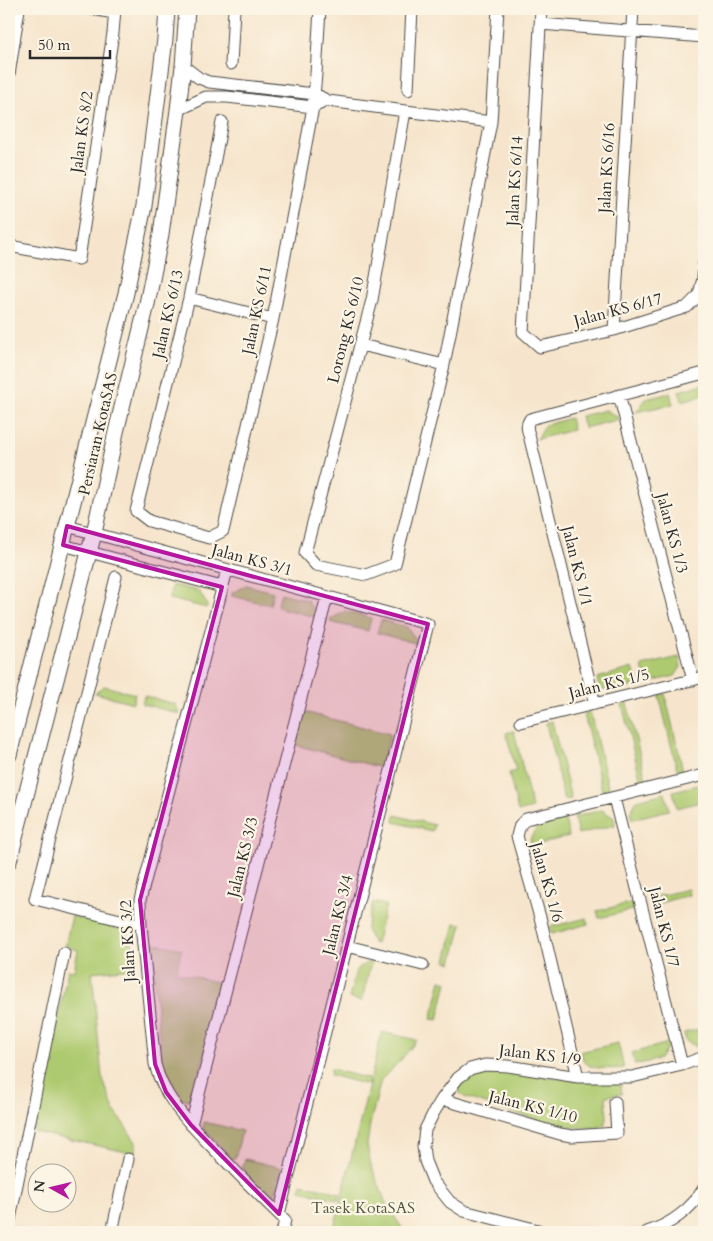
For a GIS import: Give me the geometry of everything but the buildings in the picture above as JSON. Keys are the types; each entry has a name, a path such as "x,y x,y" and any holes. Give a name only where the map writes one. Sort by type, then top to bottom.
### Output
{"street":[{"path":"9,75 19,9"},
{"path":"92,9 115,11"},
{"name":"Persiaran KotaSAS","path":"9,756 126,293 144,206 167,9"},
{"name":"Persiaran KotaSAS","path":"9,861 94,533 147,304 161,234 178,110 187,9"},
{"path":"231,64 234,9"},
{"name":"Jalan KS 6/11","path":"223,531 273,319 313,107 320,9"},
{"path":"408,90 412,9"},
{"path":"361,345 444,365 491,122 498,9"},
{"name":"Jalan KS 6/14","path":"540,347 523,332 541,9"},
{"name":"Jalan KS 6/16","path":"614,330 633,9"},
{"name":"Jalan KS 8/2","path":"9,246 79,259 115,11"},
{"path":"540,24 704,37"},
{"path":"183,66 199,78 209,82 315,94 328,101 491,122"},
{"path":"178,110 206,97 227,97 313,107 328,101"},
{"name":"Lorong KS 6/10","path":"405,111 372,300 306,553 316,565 366,575 395,564 444,365"},
{"name":"Jalan KS 6/13","path":"222,122 189,298 136,511 150,521 209,538 223,531"},
{"name":"Jalan KS 6/17","path":"540,347 614,330 687,307 699,295 704,263"},
{"path":"189,298 273,319"},
{"path":"619,395 704,373"},
{"name":"Jalan KS 1/1","path":"595,704 527,428 530,420 619,395"},
{"name":"Jalan KS 1/3","path":"619,395 699,679"},
{"name":"Jalan KS 3/1","path":"67,526 428,624"},
{"name":"Jalan KS 3/1","path":"63,545 222,586"},
{"name":"Jalan KS 3/2","path":"227,570 140,900 141,925 152,1044 157,1073 166,1092 191,1125 235,1172 279,1214"},
{"path":"116,577 35,899 141,925"},
{"name":"Jalan KS 3/3","path":"191,1125 327,597"},
{"name":"Jalan KS 3/4","path":"279,1214 428,624"},
{"name":"Jalan KS 1/5","path":"521,722 699,679"},
{"name":"Jalan KS 1/6","path":"578,1077 541,921 517,836 520,824 526,819 704,775"},
{"name":"Jalan KS 1/7","path":"614,798 682,1065"},
{"path":"346,946 424,965"},
{"path":"9,1224 64,953"},
{"name":"Jalan KS 1/9","path":"538,1230 464,1211 450,1202 433,1181 425,1161 423,1146 426,1130 442,1099 458,1078 470,1069 484,1066 508,1066 578,1077 632,1077 682,1065 704,1057"},
{"name":"Jalan KS 1/10","path":"442,1099 572,1136 617,1133 614,1102"},
{"path":"112,1232 128,1159"},
{"path":"647,1232 675,1219 699,1196 704,1188"},
{"path":"279,1214 285,1220 282,1232"}],"highlighted area":[{"path":"67,526 428,624 279,1214 191,1125 166,1092 155,1064 140,900 222,587 63,545"}],"green space":[{"path":"703,384 704,395 682,401 679,391"},
{"path":"670,393 673,404 636,412 646,399"},
{"path":"606,410 620,419 584,428 581,416"},
{"path":"570,418 573,430 537,439 545,425"},
{"path":"172,585 199,591 207,608 169,599"},
{"path":"246,585 273,592 270,605 232,596 232,593"},
{"path":"281,593 307,600 316,614 315,617 277,607"},
{"path":"345,611 371,618 368,631 330,622 331,619"},
{"path":"381,620 407,627 416,640 415,643 377,633"},
{"path":"679,657 681,667 675,676 646,683 642,666"},
{"path":"633,668 638,685 608,692 599,688 597,678"},
{"path":"104,686 135,694 133,703 95,693"},
{"path":"665,694 683,771 678,773 659,695"},
{"path":"144,696 175,704 180,714 142,704"},
{"path":"627,703 646,780 641,782 622,704"},
{"path":"304,712 390,734 382,768 296,745"},
{"path":"590,712 609,790 602,791 584,714"},
{"path":"552,721 571,799 564,800 546,723"},
{"path":"514,731 532,808 518,812 509,773 516,771 506,733"},
{"path":"702,784 704,786 704,801 677,808 673,791"},
{"path":"665,793 669,810 632,819 630,813 637,800"},
{"path":"602,810 614,818 615,825 578,834 574,817"},
{"path":"395,815 434,825 432,831 394,822"},
{"path":"565,820 569,836 532,846 530,839 537,827"},
{"path":"688,889 689,895 652,905 651,898"},
{"path":"373,902 386,905 376,944 373,943 366,930"},
{"path":"634,902 636,909 599,918 597,911"},
{"path":"72,916 122,930 132,942 134,968 92,972 102,1077 114,1110 136,1142 136,1151 131,1153 34,1132 68,970 74,971 78,950 65,946"},
{"path":"587,918 588,924 552,934 550,927"},
{"path":"455,923 462,924 452,963 446,961"},
{"path":"151,943 182,949 176,972 224,984 193,1097 188,1100 182,1099 174,1089 162,1062"},
{"path":"368,962 371,963 362,1001 349,998 356,970"},
{"path":"441,980 447,982 438,1020 431,1019"},
{"path":"704,1028 704,1051 686,1041 684,1033"},
{"name":"Tasek KotaSAS","path":"382,1032 417,1040 381,1080 367,1145 371,1165 387,1206 405,1232 333,1232"},
{"path":"618,1043 624,1068 611,1069 590,1066 586,1063 580,1052"},
{"path":"669,1043 660,1059 635,1065 632,1053"},
{"path":"331,1069 369,1079 368,1085 330,1075"},
{"path":"490,1070 572,1080 620,1081 622,1094 606,1096 607,1119 604,1125 596,1128 560,1127 464,1097 460,1093 458,1086 460,1083"},
{"path":"204,1122 242,1131 235,1158 231,1159 203,1128"},
{"path":"245,1159 282,1168 274,1199 270,1200 242,1170"},
{"path":"302,1184 340,1193 339,1200 300,1190"}]}
